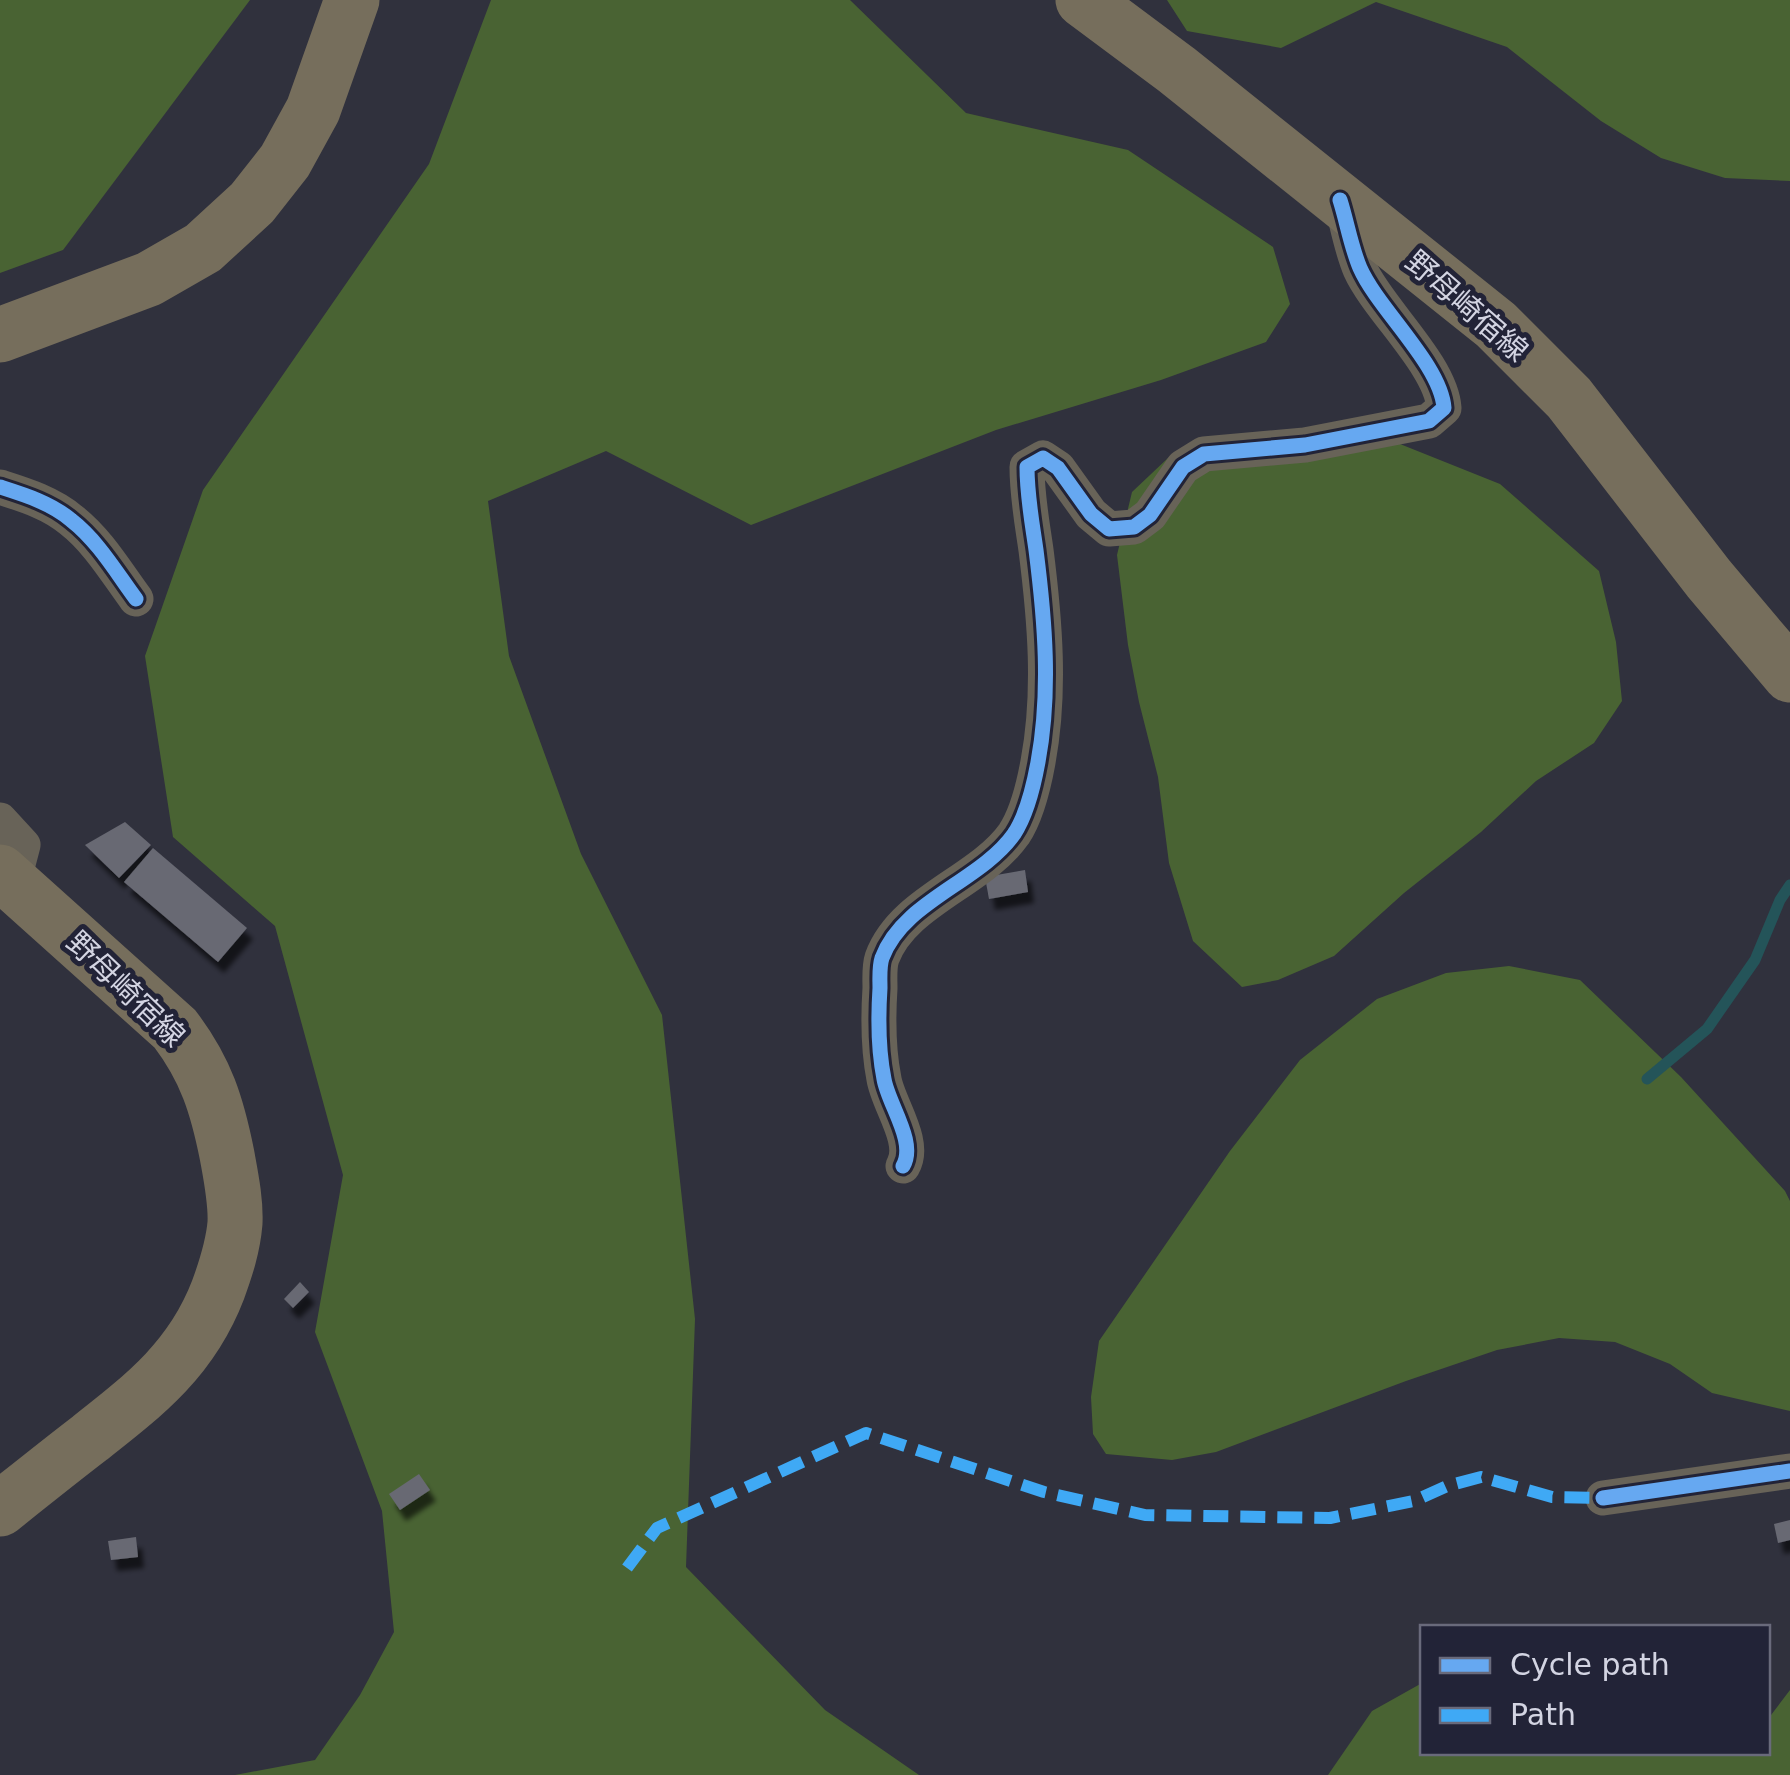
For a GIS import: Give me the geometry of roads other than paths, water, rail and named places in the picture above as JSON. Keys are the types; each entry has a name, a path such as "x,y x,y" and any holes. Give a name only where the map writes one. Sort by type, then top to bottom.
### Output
{"main road":[{"path":"0,336 149,279 204,248 252,204 285,161 313,110 352,0"},
{"name":"野母崎宿線","path":"1084,0 1496,326 1569,398 1708,579 1790,675"},
{"name":"野母崎宿線","path":"0,1509 143,1396 176,1364 198,1334 214,1302 232,1250 235,1220 222,1126 196,1056 176,1029 7,878"}],"street":[{"path":"904,1166 906,1146 884,1082 878,1025 881,960 896,933 987,861 1014,834 1034,785 1042,740 1047,673 1026,467 1043,458 1058,468 1090,514 1109,529 1134,527 1150,514 1183,467 1204,454 1305,445 1412,425 1429,421 1444,408 1443,396 1432,374 1360,269 1340,200"},
{"path":"0,488 36,499 71,520 103,554 136,599"},
{"path":"0,820 23,845 7,878"},
{"path":"1603,1498 1790,1471"}],"waterway":[{"path":"1647,1079 1707,1029 1755,960 1790,885"}]}
